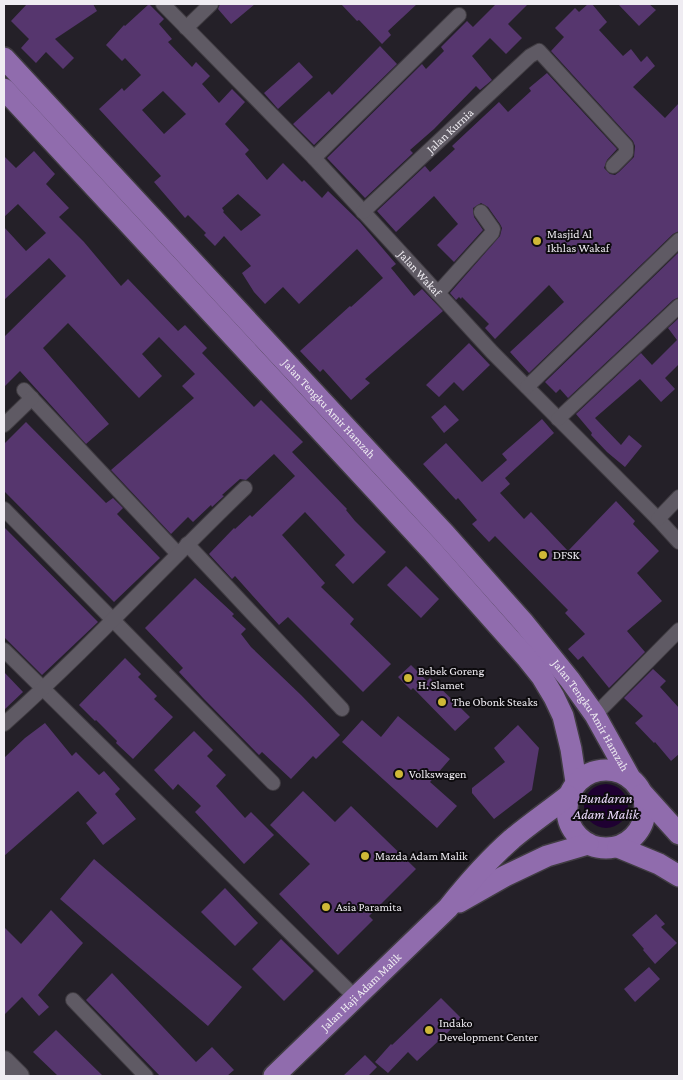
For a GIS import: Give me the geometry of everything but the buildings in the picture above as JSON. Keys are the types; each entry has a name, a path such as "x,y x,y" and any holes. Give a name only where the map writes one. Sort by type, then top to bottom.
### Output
{"main road":[{"name":"Jalan Tengku Amir Hamzah","path":"4,58 252,340 542,677 565,721 571,749 572,789"},
{"name":"Jalan Tengku Amir Hamzah","path":"4,89 445,534 524,623 595,714 629,776"},
{"path":"679,834 629,776 611,769 592,771 572,789 566,810 569,824 577,836 588,844 602,848 618,847 659,864 679,876"},
{"name":"Jalan Haji Adam Malik","path":"274,1076 448,908 469,882 512,839 572,789"},
{"path":"618,847 632,839 642,826 646,810 643,794"},
{"name":"Jalan Haji Adam Malik","path":"448,908 526,865 547,856 588,844"}],"street":[{"name":"Jalan Wakaf","path":"163,4 314,158 492,352 679,542"},
{"path":"186,28 211,4"},
{"path":"314,158 459,15"},
{"name":"Jalan Kurnia","path":"363,212 530,56 539,52 626,146 626,154 613,166"},
{"path":"438,293 492,233 491,225 481,212"},
{"path":"527,387 679,240"},
{"path":"558,419 679,306"},
{"path":"4,425 28,394 342,709"},
{"path":"4,724 42,690 245,488"},
{"path":"658,519 679,497"},
{"path":"4,509 272,783"},
{"path":"595,714 679,630"},
{"path":"4,650 42,690 356,998"},
{"path":"72,1000 146,1076"},
{"path":"4,1061 19,1076"}],"water":[{"name":"Bundaran Adam Malik","path":"606,784 618,788 624,794 628,806 624,818 618,824 606,828 594,824 588,818 584,806 588,794 594,788"}],"place":[{"name":"Masjid Al Ikhlas Wakaf","path":"537,241"},
{"name":"DFSK","path":"543,555"},
{"name":"Bebek Goreng H. Slamet","path":"408,678"},
{"name":"The Obonk Steaks","path":"442,702"},
{"name":"Volkswagen","path":"399,774"},
{"name":"Mazda Adam Malik","path":"365,856"},
{"name":"Asia Paramita","path":"326,907"},
{"name":"Indako Development Center","path":"429,1030"}]}
